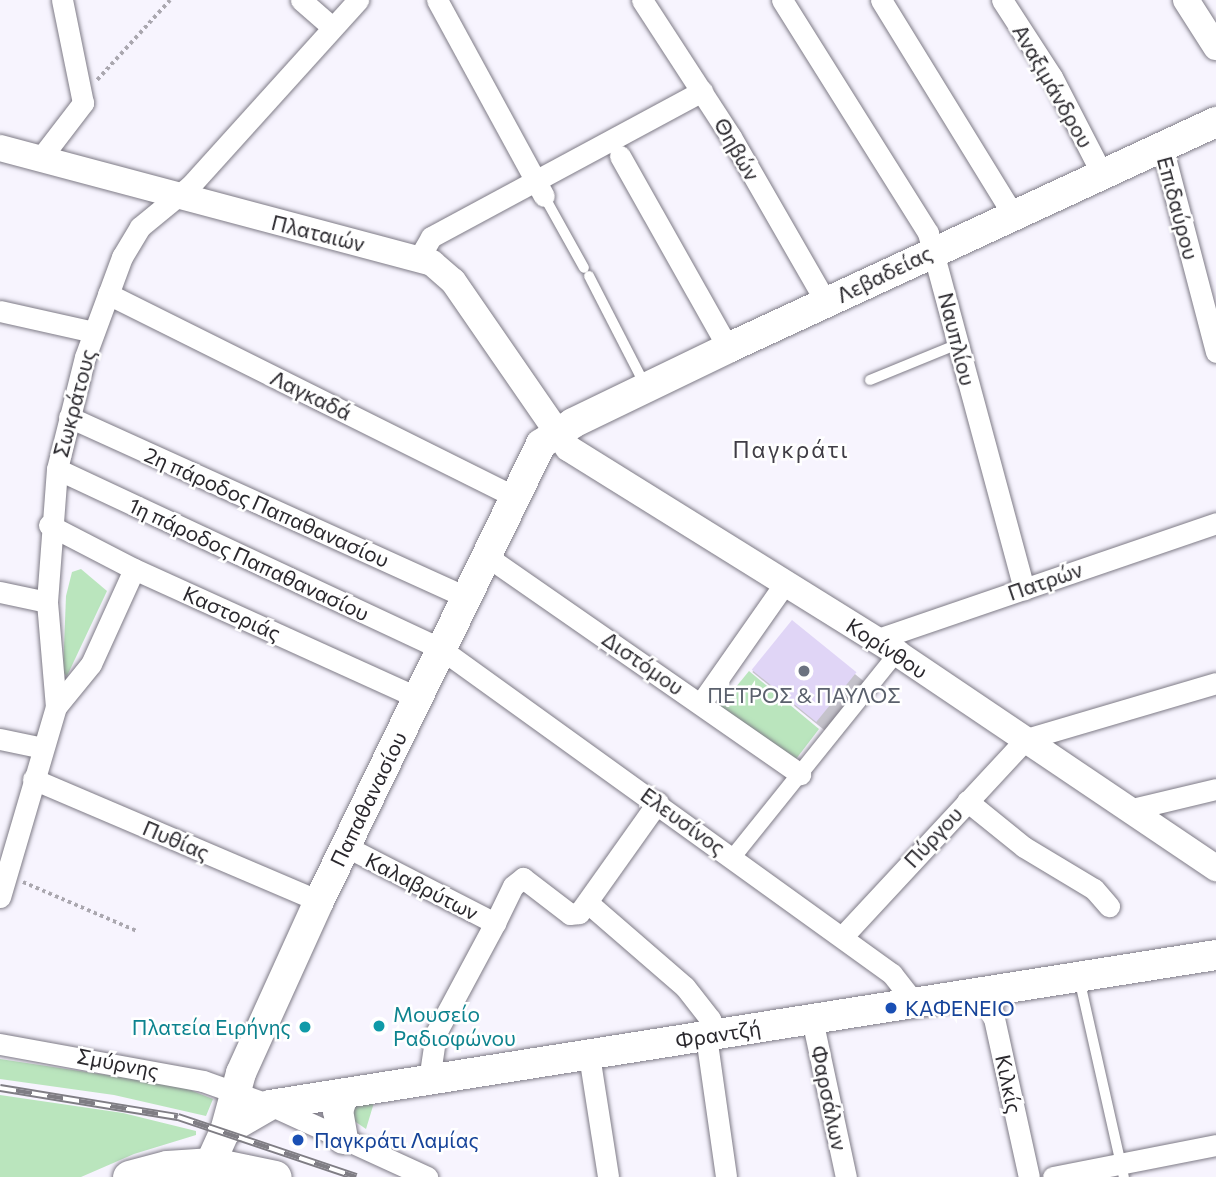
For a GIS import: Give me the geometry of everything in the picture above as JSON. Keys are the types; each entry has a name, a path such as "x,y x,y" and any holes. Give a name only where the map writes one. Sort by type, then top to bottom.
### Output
{"main road":[{"name":"Λεβαδείας","path":"555,433 1012,213 1216,122"},
{"name":"Παπαθανασίου","path":"208,1170 225,1131 234,1091 319,901 533,454 555,433"},
{"name":"Φραντζή","path":"225,1131 270,1105 1216,955"},
{"path":"343,1139 338,1111 344,1094"},
{"path":"129,1177 167,1167 275,1177"}],"street":[{"path":"40,159 80,111 82,91 62,0"},
{"path":"301,0 332,27"},
{"name":"Σωκράτους","path":"0,897 56,707 47,602 49,525 57,470 69,417 108,294 135,232 178,197 358,0"},
{"path":"438,0 540,189"},
{"name":"Θηβών","path":"642,0 702,91 825,302"},
{"name":"Ναυπλίου","path":"782,0 922,222 934,250 1024,589"},
{"name":"Αναξιμάνδρου","path":"1002,0 1052,77 1101,172"},
{"path":"1186,0 1216,47"},
{"path":"887,2 1012,213"},
{"path":"419,258 431,237 540,189 702,91"},
{"name":"Επιδαύρου","path":"1162,146 1216,352"},
{"name":"Πλαταιών","path":"0,148 178,197 419,258 437,266 453,281 555,433"},
{"path":"620,156 728,348"},
{"name":"Λαγκαδά","path":"108,294 514,496"},
{"path":"0,311 94,332"},
{"name":"2η πάροδος Παπαθανασίου","path":"69,417 466,597"},
{"name":"Κορίνθου","path":"555,433 576,454 886,647 1132,809 1216,868"},
{"name":"1η πάροδος Παπαθανασίου","path":"57,470 441,649"},
{"name":"Πατρών","path":"886,647 1024,589 1216,523"},
{"name":"Καστοριάς","path":"49,525 134,569 416,697"},
{"name":"Διστόμου","path":"485,555 800,774"},
{"path":"56,707 91,664 134,569"},
{"path":"701,703 785,583"},
{"path":"0,592 47,602"},
{"path":"733,857 800,774 886,647"},
{"name":"Ελευσίνος","path":"441,649 658,802 842,937 899,980 915,1003"},
{"path":"1026,739 1216,683"},
{"path":"0,739 43,748"},
{"name":"Πύργου","path":"842,937 1026,739"},
{"name":"Πυθίας","path":"33,779 319,901"},
{"path":"1132,809 1216,789"},
{"path":"967,800 1024,847 1094,889 1109,906"},
{"path":"495,923 513,886 523,878 572,916 588,903 658,802"},
{"name":"Καλαβρύτων","path":"345,846 495,923 436,1033 429,1080"},
{"path":"588,903 684,987 710,1019 726,1177"},
{"name":"Κιλκίς","path":"988,991 1029,1177"},
{"name":"Φαρσάλων","path":"812,1019 846,1177"},
{"name":"Σμύρνης","path":"0,1044 171,1073 234,1091 427,1177"},
{"path":"589,1055 608,1177"},
{"path":"1052,1177 1122,1170 1216,1145"}],"lane":[{"path":"540,189 587,272 646,388"},
{"path":"870,380 958,344"},
{"path":"1079,977 1122,1170"}],"path":[{"path":"82,91 170,0"},
{"path":"7,875 137,931"}],"green space":[{"path":"81,569 107,591 67,676 63,673 66,596 72,572"},
{"path":"749,671 819,729 793,763 718,709"},
{"path":"0,1059 180,1086 213,1099 206,1116 114,1095 0,1079"},
{"path":"0,1095 123,1113 196,1131 196,1135 134,1154 81,1177 0,1177"},
{"path":"376,1096 366,1129 350,1118 347,1104"}],"building":[{"name":"ΠΕΤΡΟΣ & ΠΑΥΛΟΣ","path":"792,620 857,672 816,722 752,670"}],"railway":[{"path":"0,1088 178,1117 356,1177"}],"place":[{"name":"ΠΕΤΡΟΣ & ΠΑΥΛΟΣ","path":"804,671"},
{"name":"ΚΑΦΕΝΕΙΟ","path":"891,1008"},
{"name":"Μουσείο Ραδιοφώνου","path":"379,1026"},
{"name":"Πλατεία Ειρήνης","path":"305,1027"},
{"name":"Παγκράτι Λαμίας","path":"298,1140"}],"district":[{"name":"Παγκράτι","path":"791,449"}]}
